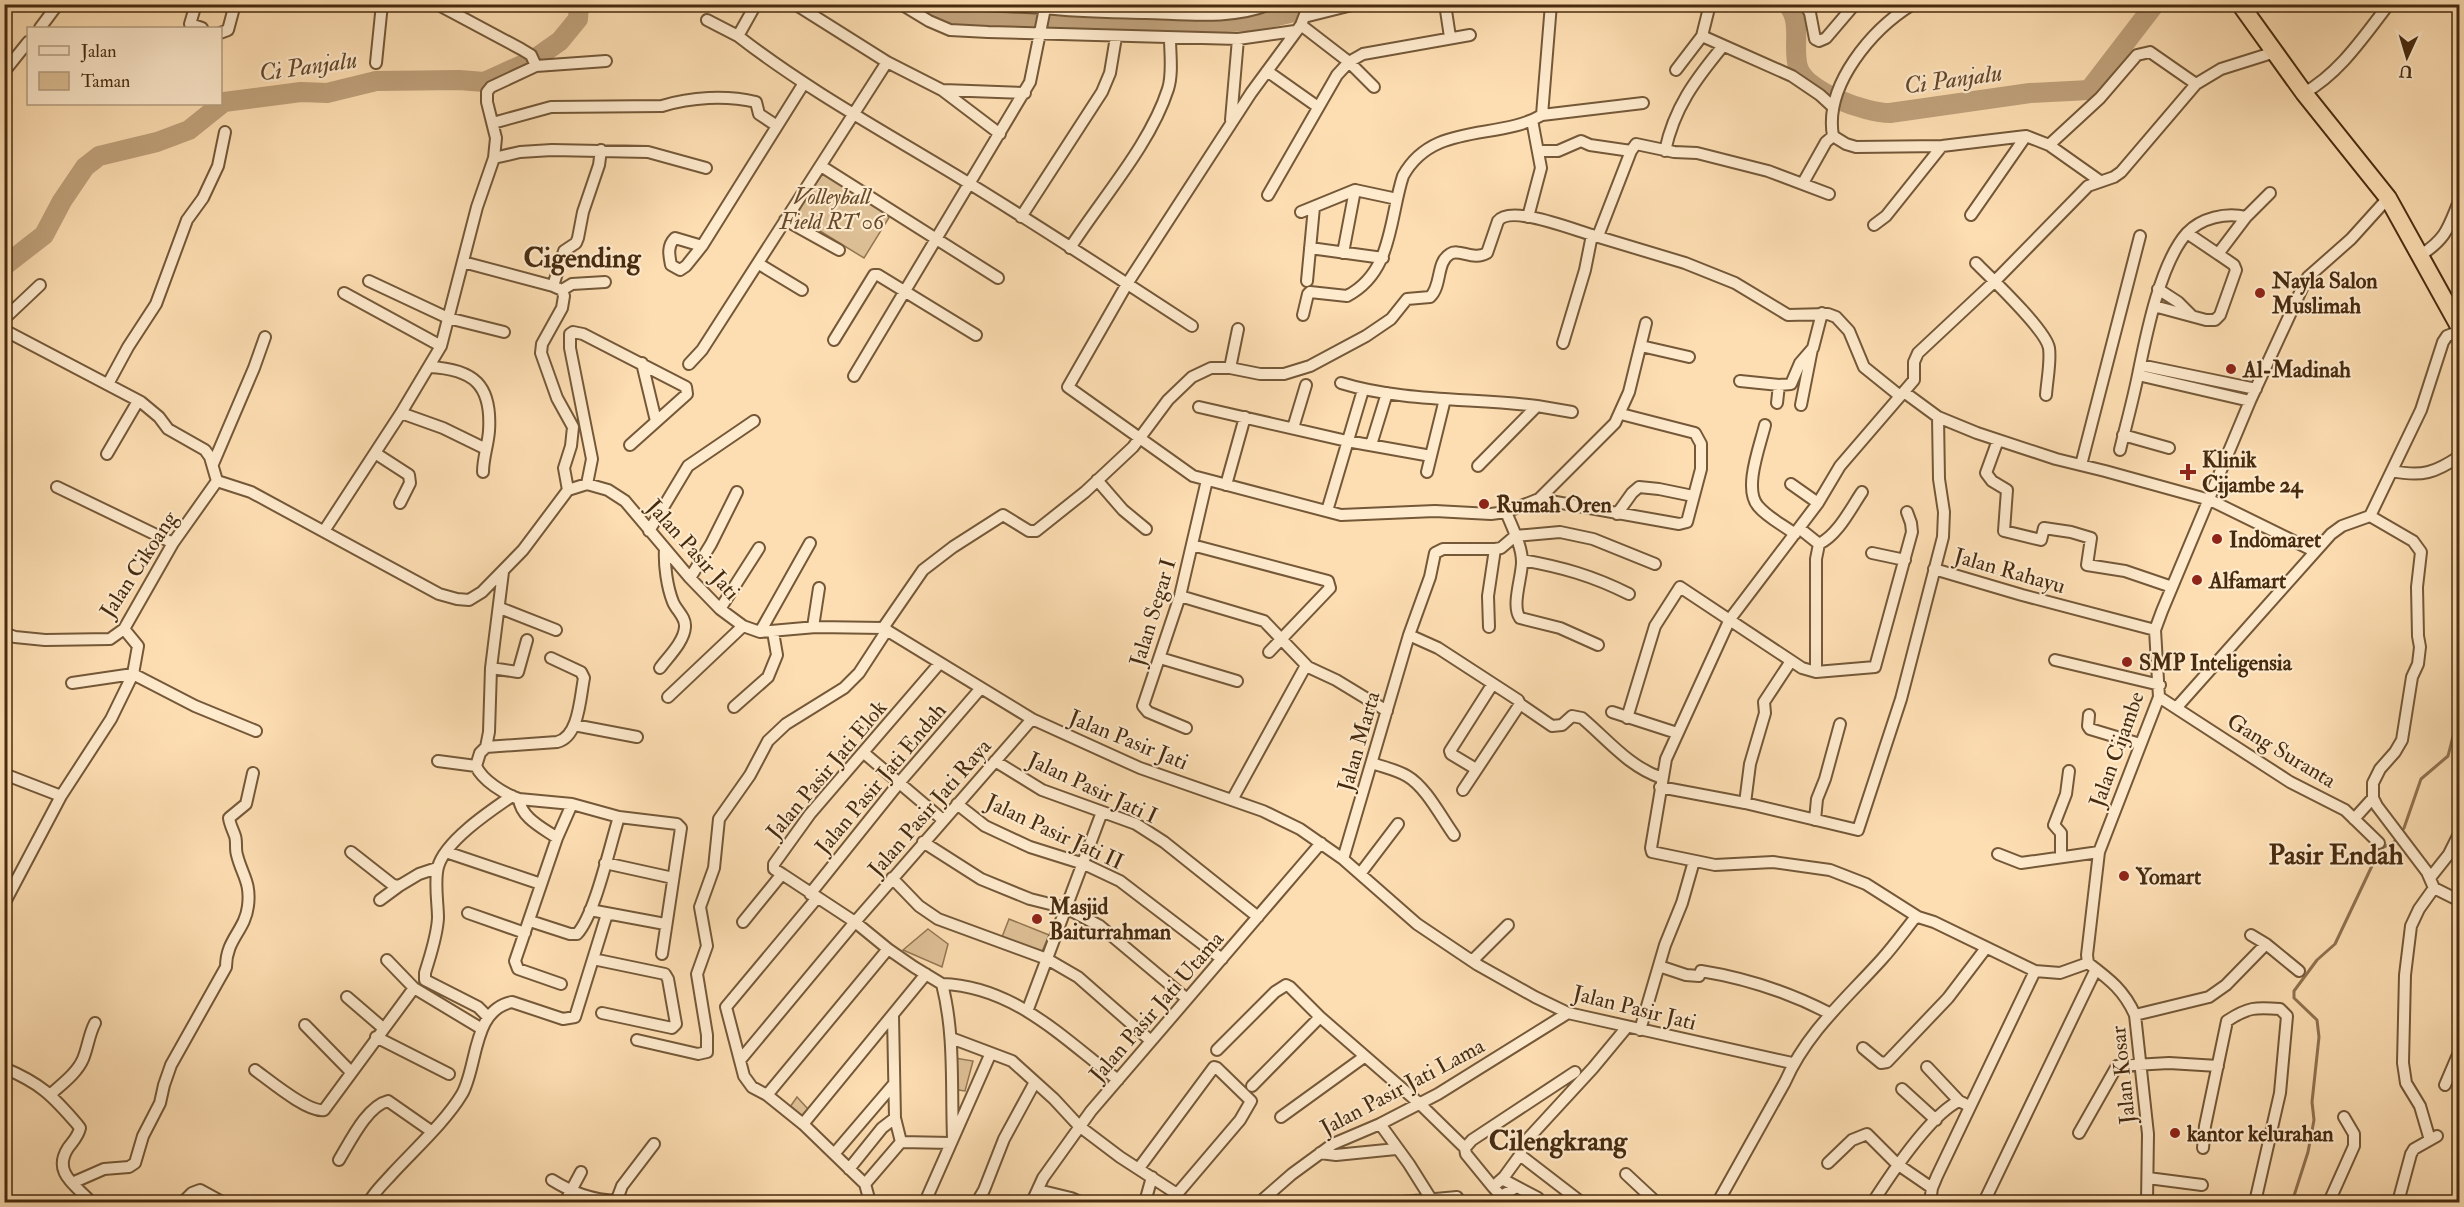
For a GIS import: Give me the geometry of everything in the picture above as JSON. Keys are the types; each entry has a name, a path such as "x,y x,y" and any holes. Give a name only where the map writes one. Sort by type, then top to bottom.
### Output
{"highway":[{"path":"2240,4 2304,93 2388,198 2460,330"}],"street":[{"path":"41,27 58,4"},
{"path":"196,4 190,24 198,27"},
{"path":"222,32 228,30 235,4"},
{"path":"376,63 382,4"},
{"path":"437,4 534,62"},
{"path":"738,36 756,4"},
{"path":"795,4 887,62 942,90 1000,134"},
{"path":"901,4 929,21 950,30 1040,31 1116,37 1238,39 1356,4"},
{"path":"963,4 1044,9 1240,8 1255,11 1270,4"},
{"path":"1445,4 1450,37"},
{"path":"1528,217 1541,168 1537,117 1551,4"},
{"path":"1676,70 1702,36 1710,4"},
{"path":"1805,4 1810,13 1815,39 1819,41 1826,38 1855,4"},
{"path":"1803,183 1826,142 1833,136 1833,105 1846,74 1877,33 1900,12 1913,4"},
{"path":"2304,93 2319,85 2346,58 2389,4"},
{"path":"854,376 1024,93 1033,74 1044,9"},
{"path":"1303,18 1374,87"},
{"path":"1303,18 1231,123 1127,284 1068,387 1193,476 1341,515 1435,511 1491,514 1506,512 1539,499 1615,423 1621,414 1630,387 1647,323"},
{"path":"707,20 738,36 804,83 969,183 1192,326"},
{"path":"1268,195 1337,75 1349,62 1364,54 1470,35"},
{"path":"1702,36 1792,76 1833,105"},
{"path":"1021,217 1102,92 1110,73 1116,37"},
{"path":"1071,248 1144,138 1162,102 1170,75 1170,38"},
{"path":"1231,123 1238,39"},
{"path":"4,72 27,43"},
{"path":"1665,151 1670,127 1679,107 1697,77 1723,46"},
{"path":"2049,145 2100,98 2137,55 2150,52 2196,84"},
{"path":"2092,966 2060,973 2035,970 1934,922 1918,917 1866,884 1830,870 1773,862 1732,865 1694,861 1651,850 1661,783 1666,759 1677,732 1730,619 1818,503 1840,466 1914,380 1914,362 1918,353 1995,281 2088,186 2114,177 2121,172 2196,84 2221,69 2275,52"},
{"path":"324,531 401,413 441,346 477,207 494,158 496,138 487,102 487,92 490,87 534,62 606,61"},
{"path":"689,364 702,350 759,264 887,62"},
{"path":"1267,71 1318,107"},
{"path":"702,246 804,83"},
{"path":"942,90 1024,93"},
{"path":"493,123 551,107 662,106 679,101 710,98 756,102 759,114 777,126"},
{"path":"1304,315 1308,294 1312,292 1350,295 1376,272 1383,258 1403,176 1409,165 1424,152 1457,136 1537,117 1643,103"},
{"path":"108,384 128,347 156,304 187,220 203,198 218,166 225,132"},
{"path":"1833,136 1856,147 1942,146 2026,136 2049,145 2100,181"},
{"path":"1971,215 2026,136"},
{"path":"1538,152 1558,151 1581,141 1590,145 1631,151"},
{"path":"1563,343 1595,235 1634,145 1706,156 1782,175 1829,194"},
{"path":"1874,225 1886,216 1942,146"},
{"path":"494,158 520,152 601,150 648,152 706,168"},
{"path":"557,288 564,251 576,243 578,238 599,165 601,150"},
{"path":"821,166 937,237 998,278"},
{"path":"1301,212 1355,190 1397,199"},
{"path":"1343,253 1355,190"},
{"path":"2218,254 2246,217 2270,193"},
{"name":"Jalan Cijambe","path":"2092,966 2087,955 2099,852 2159,698 2155,630 2250,401 2308,277 2351,239 2388,198"},
{"path":"1307,281 1314,207"},
{"path":"2421,255 2439,243 2458,207"},
{"path":"637,1040 698,1054 707,1052 707,1035 697,974 707,946 700,907 714,868 719,819 750,775 768,741 786,724 844,688 859,673 923,570 953,547 1003,515 1029,531 1036,531 1140,440 1168,400 1192,377 1211,368 1230,368 1260,374 1284,374 1310,366 1366,336 1391,319 1407,299 1430,297 1436,290 1443,260 1450,253 1484,255 1489,250 1501,217 1508,214 1595,235 1685,263 1735,283 1788,315 1822,314 1836,317 1844,324 1855,341 1862,364 1938,417 2056,459 2210,500 2314,551"},
{"path":"2120,450 2158,289 2174,253 2187,234 2200,223 2235,214 2246,217"},
{"path":"785,220 839,250"},
{"path":"2154,306 2215,320 2220,315 2236,267 2187,234"},
{"path":"2081,465 2140,236"},
{"path":"1310,248 1383,258"},
{"path":"463,262 557,288 572,284 605,282"},
{"path":"1976,263 2045,338 2049,348 2046,394"},
{"path":"759,264 802,290"},
{"path":"834,340 874,275 878,274 905,293 976,334"},
{"path":"369,281 448,318 504,332"},
{"path":"4,319 40,285"},
{"path":"557,288 564,296 562,308 542,344 541,353 557,399 573,427 571,446 564,468 568,490"},
{"path":"2158,289 2178,302 2192,316"},
{"path":"344,293 441,346"},
{"path":"1801,405 1812,348 1822,314"},
{"path":"1230,368 1238,328"},
{"path":"4,330 138,401 159,417 168,429 205,450 213,464 217,481 251,492 439,594 457,599 469,600 482,592 503,572 551,515 568,490 587,484 592,459 570,348 570,334 573,332 583,334 686,387 687,394 630,445"},
{"path":"2177,707 2314,551 2342,526 2370,516 2421,410 2439,350 2447,336 2460,330"},
{"path":"213,464 265,337"},
{"path":"1641,346 1689,357"},
{"path":"1740,381 1791,384 1800,363 1812,348"},
{"path":"642,363 656,421"},
{"path":"429,367 462,373 480,383 484,390 489,410 483,472"},
{"path":"2139,370 2191,381 2256,389"},
{"path":"2191,381 2250,401"},
{"path":"1341,383 1363,390 1445,399 1506,401 1572,412"},
{"path":"1293,428 1306,385"},
{"path":"1777,403 1779,385"},
{"path":"1327,511 1363,390"},
{"path":"1371,445 1387,393"},
{"path":"1427,472 1445,399"},
{"path":"107,454 138,401"},
{"path":"1478,466 1537,406"},
{"path":"1199,407 1347,441 1431,456"},
{"path":"401,413 443,429 486,450"},
{"path":"1539,499 1679,524 1687,522 1699,479 1701,444 1695,433 1621,414"},
{"path":"1226,485 1245,417"},
{"name":"Jalan Rahayu","path":"1938,417 1939,479 1944,512 1943,537 1934,569 2155,630"},
{"path":"649,531 688,466 754,421"},
{"path":"1765,425 1751,485 1755,502 1819,544"},
{"path":"2123,435 2169,448"},
{"path":"1998,440 1986,473 1992,481 2004,486 2007,490 2004,531 2041,540 2044,528 2091,538 2087,565 2125,571 2172,587"},
{"path":"375,453 409,475 410,483 400,502"},
{"path":"2392,471 2422,474 2446,465 2460,456"},
{"path":"1097,480 1124,510 1146,528"},
{"name":"Jalan Segar I","path":"1186,728 1148,712 1143,706 1180,596 1207,480"},
{"name":"Jalan Cikoang","path":"4,633 15,637 45,640 110,639 124,629 173,543 217,481"},
{"path":"1791,483 1818,503"},
{"name":"Jalan Pasir Jati","path":"587,484 608,490 625,501 690,578 720,609 743,626 760,632 813,627 885,629 1032,719 1140,768 1232,800 1300,829 1343,859 1417,924 1472,961 1535,998 1568,1013 1792,1063"},
{"path":"57,487 173,543"},
{"path":"1617,514 1639,487 1693,496"},
{"path":"690,578 711,544 737,492"},
{"path":"1819,544 1825,541 1840,523 1862,492"},
{"path":"1506,512 1522,560 1517,614 1521,618 1560,628 1598,645"},
{"path":"1627,718 1655,626 1678,588 1682,587 1802,668 1816,672 1875,667 1912,532 1907,512"},
{"path":"2370,516 2413,541 2421,552 2417,587 2420,647 2418,664 2412,677 2402,740 2380,769 2373,783 2373,798 2432,883 2460,901"},
{"path":"1489,627 1488,596 1495,549 1501,548 1515,536 1560,532 1593,539 1655,564"},
{"path":"760,632 810,543"},
{"path":"1816,672 1816,559 1819,544"},
{"path":"1192,545 1328,581 1330,588 1269,651"},
{"path":"720,609 759,548"},
{"path":"660,668 680,640 685,627 672,598 665,549"},
{"name":"Jalan Marta","path":"1343,859 1409,634 1430,577 1435,553 1443,549 1495,549"},
{"path":"1872,553 1905,560"},
{"path":"1522,560 1561,567 1596,578 1629,594"},
{"path":"1409,634 1438,648 1518,700 1520,704 1552,726 1562,725 1575,716 1634,765 1661,783 1858,830 1903,690 1934,569"},
{"path":"486,747 491,668 503,572"},
{"path":"813,627 819,588"},
{"path":"1180,596 1264,621 1308,667 1336,680 1387,711"},
{"path":"500,608 556,630"},
{"path":"668,697 743,626"},
{"path":"4,904 60,796 111,720 133,674 138,646 124,629"},
{"path":"734,707 768,677 777,655 774,632"},
{"path":"491,668 518,672 527,640"},
{"path":"551,658 581,672 584,678 574,725 565,740 486,747 480,753 476,766 479,772 515,798 526,815 557,838"},
{"path":"1160,658 1237,681"},
{"path":"1745,804 1750,765 1765,713 1764,702 1791,660"},
{"path":"2055,660 2160,685"},
{"name":"Jalan Pasir Jati Elok","path":"939,664 810,814 775,861 774,869 855,922 888,949 942,984"},
{"path":"1232,800 1304,669 1308,667"},
{"path":"72,683 133,674 195,706 256,731"},
{"path":"1476,769 1451,754 1450,750 1492,685"},
{"name":"Jalan Pasir Jati Endah","path":"741,1059 726,1007 899,783 981,688"},
{"name":"Gang Suranta","path":"2159,698 2177,707 2290,782 2345,810 2379,843"},
{"path":"1463,790 1520,704"},
{"path":"1612,712 1677,732"},
{"path":"2089,715 2090,729 2140,744"},
{"name":"Jalan Pasir Jati Raya","path":"741,1059 892,878 1032,719"},
{"path":"1815,820 1817,799 1840,724"},
{"path":"574,725 637,737"},
{"path":"864,753 944,820"},
{"path":"438,761 476,766"},
{"name":"Jalan Pasir Jati I","path":"995,761 1042,789 1136,824 1164,842 1258,917"},
{"path":"1372,763 1413,780 1434,805 1454,835"},
{"path":"2061,856 2061,833 2054,825 2066,794 2069,771"},
{"path":"72,1183 105,1169 129,1167 135,1163 143,1136 160,1103 171,1065 226,967 229,944 243,924 249,892 245,872 237,855 236,837 229,818 246,804 253,773"},
{"path":"4,774 60,796"},
{"path":"488,1017 478,1007 425,980 424,973 437,930 437,868 446,852 481,817 515,798 572,804 619,817 677,824 681,828 662,954"},
{"path":"2354,819 2373,798"},
{"path":"561,984 518,969 515,961 557,838 572,804"},
{"name":"Jalan Pasir Jati II","path":"957,804 985,826 1030,847 1084,864 1119,882 1222,959"},
{"path":"1028,1009 1102,812"},
{"path":"530,921 570,934 577,934 584,927 619,817"},
{"path":"1360,874 1398,824"},
{"path":"2398,1203 2411,1154 2414,1149 2434,1138 2420,1106 2406,1083 2403,1052 2405,975 2411,926 2460,832"},
{"path":"923,842 981,879 1030,899 1066,908 1100,926 1187,999"},
{"name":"Jalan Pasir Jati Utama","path":"1032,1203 1043,1178 1079,1126 1321,843"},
{"path":"351,852 393,885 399,886"},
{"path":"446,852 541,884"},
{"path":"1998,854 2018,863 2099,852"},
{"path":"1640,1030 1665,945 1685,895 1694,861"},
{"path":"604,863 673,878"},
{"path":"380,900 419,874 437,868"},
{"path":"742,922 782,874"},
{"path":"892,878 919,906 938,919 1047,959 1078,977 1151,1041"},
{"path":"590,910 665,924"},
{"path":"468,913 525,933"},
{"path":"369,1203 431,1131 453,1110 465,1088 482,1029 488,1017 505,1004 512,1002 562,1019 575,1017 607,914"},
{"path":"1718,1203 1785,1082 1792,1063 1829,1013 1883,958 1918,917"},
{"path":"1472,961 1508,925"},
{"path":"2251,935 2299,971"},
{"path":"2135,1015 2209,997 2226,985 2266,944"},
{"path":"1863,1047 1881,1063 1887,1062 1948,998 1986,948"},
{"path":"767,1095 888,949"},
{"path":"593,959 665,974 668,979 676,1024 672,1028 602,1013"},
{"path":"387,960 414,988 482,1029"},
{"path":"1659,966 1686,975 1699,976 1701,971 1747,981 1829,1013"},
{"path":"1984,1203 2092,966"},
{"name":"Jalan Kosar","path":"2092,966 2117,985 2128,998 2135,1015 2148,1134 2147,1203"},
{"path":"1932,1202 1932,1188 1964,1103 2035,970"},
{"path":"803,1124 926,974"},
{"path":"952,1140 951,1038 942,984 962,984 997,995 1028,1009 1118,1080"},
{"path":"1217,1050 1275,992 1286,985 1420,1104 1465,1148 1466,1154 1497,1183 1501,1196 1515,1188 1538,1198"},
{"path":"255,1070 306,1105 319,1111 324,1110 350,1071 414,988"},
{"path":"347,997 379,1032 449,1074"},
{"path":"2203,1148 2205,1126 2227,1021 2255,1007 2280,1009 2287,1016 2280,1093 2255,1203"},
{"name":"Jalan Pasir Jati Lama","path":"1260,1203 1333,1144 1420,1104 1568,1013"},
{"path":"893,1016 895,1118 901,1142"},
{"path":"1252,1086 1320,1017"},
{"path":"51,1094 83,1059 87,1039 95,1023"},
{"path":"305,1024 350,1071"},
{"path":"1497,1183 1520,1155 1524,1143 1627,1027"},
{"path":"951,1038 990,1055 1012,1061 1079,1126 1177,1194"},
{"path":"2445,1085 2460,1050"},
{"path":"925,1203 990,1055"},
{"path":"1281,1117 1364,1056"},
{"path":"741,1059 747,1082 803,1124 865,1184 870,1203"},
{"path":"2079,1133 2113,1069 2121,1065 2169,1063 2218,1066"},
{"path":"1927,1067 1964,1103"},
{"path":"4,1068 30,1079 51,1094 80,1128 78,1136 62,1158 63,1171 91,1203"},
{"path":"1139,1168 1212,1069 1217,1068 1251,1101 1251,1104 1177,1194 1167,1203"},
{"path":"1465,1148 1472,1140 1575,1072"},
{"path":"977,1203 1004,1139 1035,1083"},
{"path":"834,1154 893,1085"},
{"path":"1902,1089 1936,1120"},
{"path":"339,1160 372,1109 382,1102 388,1101 431,1131"},
{"path":"1873,1203 1897,1164 1936,1120 1964,1103"},
{"path":"2329,1203 2354,1146 2354,1134 2344,1117"},
{"path":"849,1169 882,1128 895,1118"},
{"path":"1380,1124 1431,1199"},
{"path":"1828,1163 1852,1140 1867,1134 1897,1164 1932,1188"},
{"path":"865,1184 901,1142 952,1140"},
{"path":"552,1180 571,1192 597,1201 617,1202 622,1186 654,1144"},
{"path":"1320,1153 1336,1155 1396,1149"},
{"path":"1520,1155 1581,1203"},
{"path":"565,1203 581,1172"},
{"path":"1626,1174 1656,1203"},
{"path":"1144,1203 1152,1177"},
{"path":"2148,1179 2202,1185"},
{"path":"183,1203 192,1193 200,1190 222,1203"},
{"path":"1038,1190 1071,1198 1080,1203"},
{"path":"1403,1203 1457,1197"}],"green space":[{"name":"Volleyball Field RT 06","path":"823,173 890,216 864,258 794,215"},
{"path":"1009,919 1049,935 1041,954 1002,937"},
{"path":"928,929 948,944 942,967 903,950"},
{"path":"955,1058 973,1061 965,1091 952,1089"},
{"path":"797,1097 808,1109 801,1117 790,1107"}],"waterway":[{"name":"Ci Panjalu","path":"222,104 301,92 327,93 376,81 484,82 533,60 560,41 578,19 579,4"},
{"name":"Ci Panjalu","path":"926,4 949,16 1062,22 1256,21 1298,11 1312,4"},
{"name":"Ci Panjalu","path":"1787,4 1795,18 1796,59 1803,76 1824,93 1852,105 1890,113 2030,93 2089,90 2155,4"},
{"name":"Ci Panjalu","path":"4,266 44,235 62,201 85,167 99,156 157,142 189,130 220,105"},
{"path":"2292,1202 2308,1152 2314,1120 2312,1102 2319,1037 2317,1020 2294,998 2294,991 2317,960 2335,944 2380,849 2394,842 2404,828 2421,779 2448,756 2460,709"}],"place":[{"name":"Nayla Salon Muslimah","path":"2260,293"},
{"name":"Al-Madinah","path":"2231,369"},
{"name":"Klinik Cijambe 24","path":"2188,472"},
{"name":"Rumah Oren","path":"1484,504"},
{"name":"Indomaret","path":"2217,539"},
{"name":"Alfamart","path":"2197,580"},
{"name":"SMP Inteligensia","path":"2127,662"},
{"name":"Yomart","path":"2124,876"},
{"name":"Masjid Baiturrahman","path":"1037,919"},
{"name":"kantor kelurahan","path":"2175,1133"}],"district":[{"name":"Cigending","path":"582,257"},
{"name":"Pasir Endah","path":"2336,854"},
{"name":"Cilengkrang","path":"1558,1140"}]}
